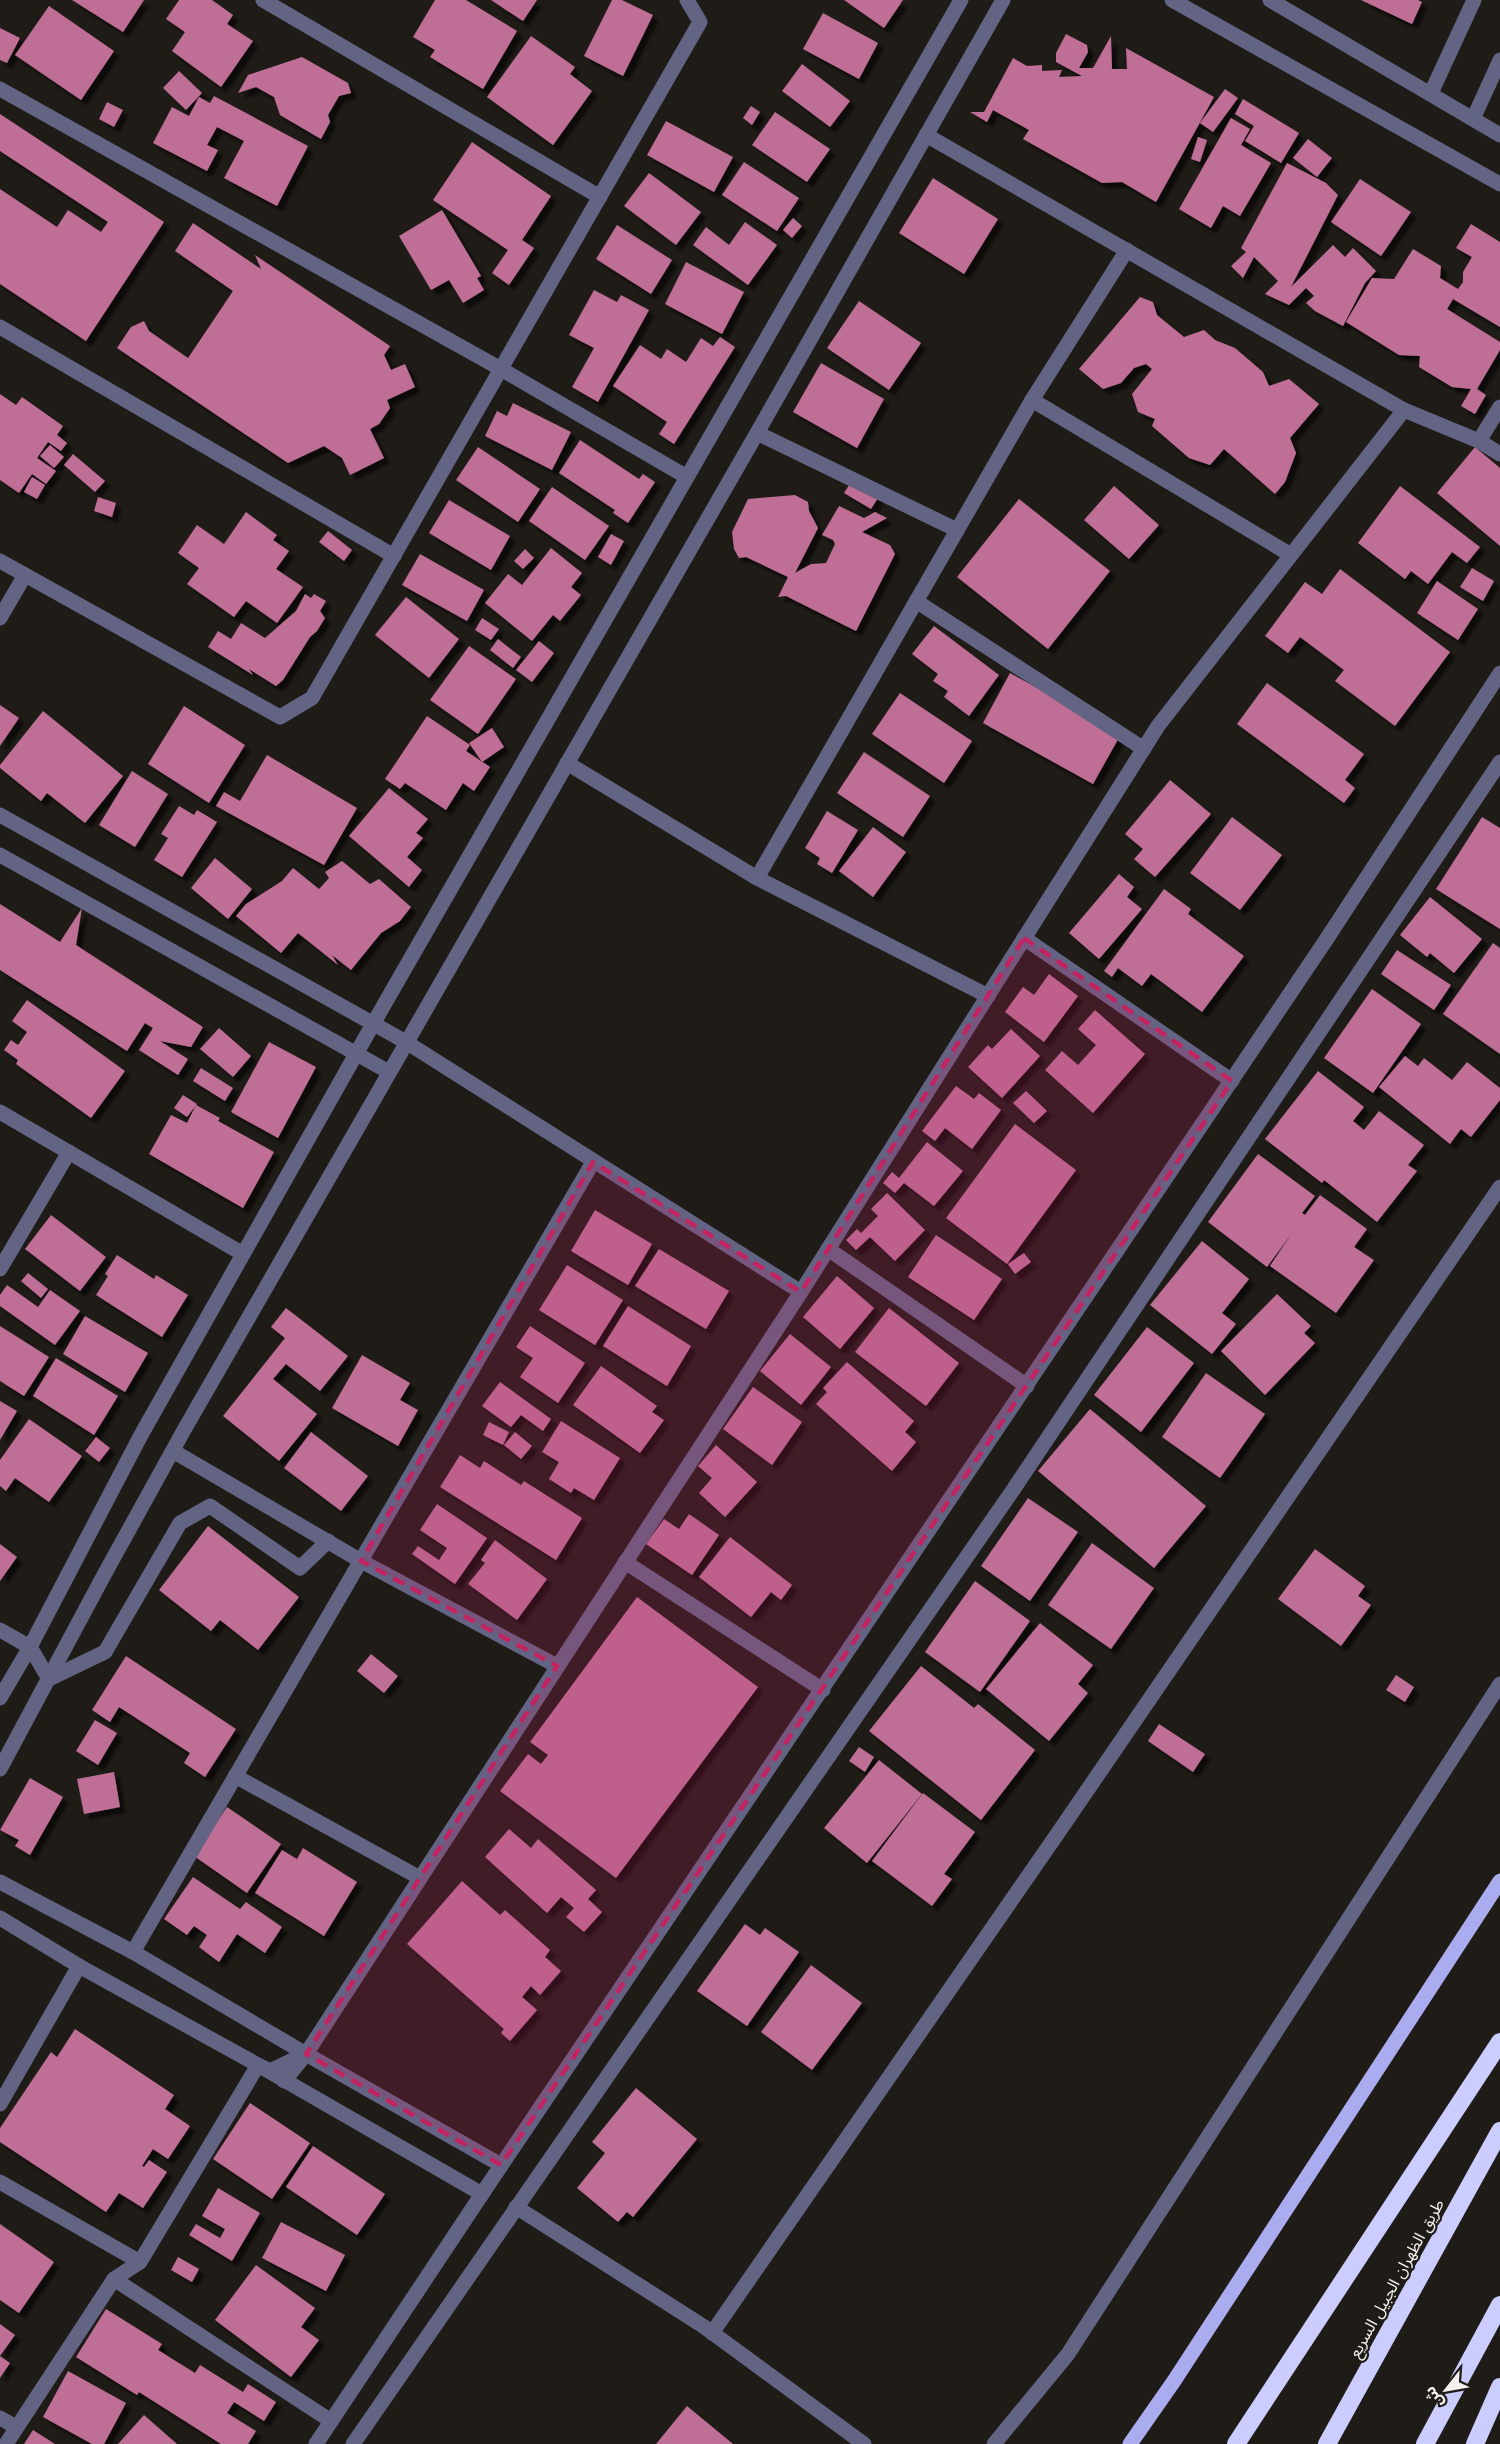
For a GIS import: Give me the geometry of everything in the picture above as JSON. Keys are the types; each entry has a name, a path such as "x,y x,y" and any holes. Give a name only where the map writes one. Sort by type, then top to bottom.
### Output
{"highway":[{"path":"1236,2444 1500,2042"},
{"name":"طريق الظهران الجبيل السريع","path":"1327,2444 1500,2131"},
{"path":"1425,2444 1500,2305"},
{"path":"1475,2444 1500,2388"}],"main road":[{"path":"1130,2444 1174,2381 1500,1881"}],"street":[{"path":"263,0 600,197"},
{"path":"0,561 280,717 312,698 700,22 687,0"},
{"path":"0,1698 30,1647 141,1435 356,1053 961,0"},
{"path":"0,1769 173,1451 388,1072 758,433 1003,0"},
{"path":"1172,0 1500,184"},
{"path":"1270,0 1500,135"},
{"path":"1431,93 1474,0"},
{"path":"1473,119 1500,60"},
{"path":"0,89 501,369 687,477"},
{"path":"926,135 1404,410 1479,441 1500,454"},
{"path":"757,878 1032,400 1127,250"},
{"path":"0,327 394,556"},
{"path":"1032,400 1291,555"},
{"path":"1479,441 1500,407"},
{"path":"284,2081 306,2054 801,1292 1158,726 1404,410"},
{"path":"758,433 957,530"},
{"path":"0,618 25,575"},
{"path":"916,601 1144,749"},
{"path":"316,2444 501,2165 1232,1081 1500,673"},
{"path":"353,2444 1013,1490 1500,762"},
{"path":"567,763 757,878 988,996"},
{"path":"0,815 406,1042 801,1292"},
{"path":"0,855 388,1072"},
{"path":"1024,938 1232,1081"},
{"path":"0,1112 243,1254"},
{"path":"0,1269 69,1152"},
{"path":"133,1952 593,1162"},
{"path":"712,2333 1052,1842 1500,1187"},
{"path":"828,1249 1027,1386"},
{"path":"173,1451 361,1561 557,1666"},
{"path":"49,1679 105,1652 180,1523 210,1506 300,1568 328,1541"},
{"path":"625,1562 823,1690"},
{"path":"0,1630 30,1647 49,1679"},
{"path":"994,2444 1068,2354 1500,1684"},
{"path":"236,1776 420,1878"},
{"path":"0,1882 133,1952 501,2165"},
{"path":"0,1918 79,1966 270,2071 306,2054"},
{"path":"0,2104 79,1966"},
{"path":"258,2065 482,2194"},
{"path":"6,2444 114,2279 140,2262 258,2065"},
{"path":"0,2182 140,2262"},
{"path":"516,2207 712,2333 864,2444"},
{"path":"114,2279 331,2421"},
{"path":"0,2418 16,2427"}],"highlighted area":[{"path":"1024,938 1232,1081 501,2165 306,2054 557,1666 361,1561 593,1162 801,1292"}],"building":[{"path":"72,0 144,0 123,32"},
{"path":"179,0 212,0 233,15 227,24 253,41 221,87 172,51 185,32 166,19"},
{"path":"435,0 466,0 517,31 483,89 430,57 435,50 413,37"},
{"path":"491,0 537,0 523,21"},
{"path":"612,0 622,0 653,15 623,76 584,56"},
{"path":"844,0 903,0 884,28"},
{"path":"1361,0 1418,0 1422,2 1412,24"},
{"path":"49,6 114,51 81,100 15,55"},
{"path":"823,13 878,43 859,79 803,49"},
{"path":"0,28 20,38 7,63 0,60"},
{"path":"1066,34 1087,45 1088,52 1079,68 1093,68 1111,36 1112,69 1127,69 1126,48 1214,97 1156,202 1122,182 1102,183 1023,139 1029,130 993,110 987,122 970,112 984,112 1013,58 1027,66 1042,65 1042,71 1062,70 1059,77 1082,76 1056,62 1056,53"},
{"path":"531,36 575,67 570,74 592,91 553,145 487,97"},
{"path":"302,57 348,83 351,93 339,96 328,115 330,122 321,139 280,115 274,97 256,87 238,93 248,75"},
{"path":"802,64 850,101 830,127 782,91"},
{"path":"179,71 202,93 186,110 163,88"},
{"path":"1225,89 1238,98 1213,132 1200,123"},
{"path":"214,96 308,146 277,206 224,178 244,141 217,127 207,145 218,150 207,171 153,143 172,107 189,116 199,97 210,103"},
{"path":"1243,99 1299,133 1281,163 1245,141 1254,126 1235,114"},
{"path":"107,102 123,110 114,127 99,119"},
{"path":"751,106 760,112 752,125 743,118"},
{"path":"775,112 830,149 807,182 752,145"},
{"path":"0,114 164,222 86,341 0,284 0,189 57,227 68,210 101,232 108,222 0,151"},
{"path":"1231,118 1250,129 1241,145 1271,163 1240,216 1223,206 1211,228 1179,209"},
{"path":"666,121 733,157 714,192 647,155"},
{"path":"1198,137 1207,140 1200,162 1191,159"},
{"path":"1308,139 1332,158 1317,177 1293,158"},
{"path":"472,142 551,196 522,240 534,248 509,285 492,273 508,250 433,200"},
{"path":"744,162 799,198 777,231 722,195"},
{"path":"1287,163 1326,183 1338,195 1291,287 1333,245 1345,257 1353,248 1376,271 1365,283 1343,326 1315,311 1306,303 1314,296 1306,288 1289,305 1265,294 1278,281 1254,257 1243,278 1231,266 1246,252 1241,248"},
{"path":"649,173 701,212 676,245 624,206"},
{"path":"933,178 998,219 964,274 899,233"},
{"path":"1360,179 1411,212 1381,256 1331,222"},
{"path":"442,210 481,276 477,278 484,290 463,303 449,280 431,290 399,236"},
{"path":"793,218 802,226 792,238 783,230"},
{"path":"745,222 777,245 748,285 693,245 706,227 729,245"},
{"path":"193,223 261,269 255,255 390,346 384,355 391,370 405,364 415,387 387,400 390,408 379,424 370,429 384,458 350,475 342,458 324,446 288,463 117,348 131,327 144,321 149,331 188,358 233,291 175,251"},
{"path":"1471,224 1500,242 1500,327 1453,299 1447,309 1500,342 1500,350 1477,389 1486,395 1475,414 1461,406 1471,389 1452,387 1419,367 1420,356 1399,355 1346,322 1372,278 1394,279 1413,249 1441,266 1440,278 1458,289 1463,282 1463,272 1472,257 1456,248"},
{"path":"617,225 672,260 651,294 596,259"},
{"path":"686,262 744,292 722,334 665,304"},
{"path":"594,290 617,302 621,295 649,310 598,402 572,387 594,348 569,335"},
{"path":"1140,297 1153,302 1157,315 1184,337 1204,330 1215,340 1235,348 1263,372 1269,386 1289,379 1319,404 1290,438 1296,453 1285,482 1275,494 1224,449 1210,465 1189,458 1152,426 1155,419 1138,412 1132,394 1152,369 1146,364 1134,368 1121,383 1103,389 1079,369"},
{"path":"859,301 921,343 889,390 827,348"},
{"path":"720,337 735,347 674,444 659,434 667,422 613,386 640,345 661,359 667,349 686,362 701,338 713,346"},
{"path":"821,363 884,399 857,448 793,412"},
{"path":"0,394 16,405 22,397 63,426 57,435 67,443 61,451 48,442 37,458 56,471 46,484 32,474 19,493 0,480"},
{"path":"513,403 571,432 552,470 485,436 497,411 507,416"},
{"path":"580,440 639,479 643,474 655,482 628,523 613,513 615,510 559,473"},
{"path":"50,445 64,457 54,468 40,456"},
{"path":"478,447 540,489 518,522 456,480"},
{"path":"1475,447 1500,468 1500,546 1437,493"},
{"path":"73,454 105,481 95,492 64,465"},
{"path":"32,477 45,485 37,499 24,492"},
{"path":"851,482 878,498 871,509 844,493"},
{"path":"1114,486 1159,525 1129,559 1084,520"},
{"path":"1400,486 1480,547 1467,563 1452,552 1428,584 1411,571 1405,579 1358,543"},
{"path":"552,487 609,526 585,560 529,521"},
{"path":"795,495 808,502 809,511 818,528 795,573 811,564 826,563 835,544 833,540 822,535 839,506 864,518 875,512 887,518 862,532 890,545 895,554 856,631 786,596 778,597 788,577 746,557 739,558 734,549 732,532 748,499"},
{"path":"98,497 116,503 112,517 94,511"},
{"path":"1019,499 1110,571 1048,649 957,577"},
{"path":"449,500 510,536 491,570 429,533"},
{"path":"246,512 277,535 273,540 289,551 276,569 303,587 277,623 246,601 234,617 187,584 199,568 178,553 197,525 224,544"},
{"path":"328,531 352,550 344,561 319,542"},
{"path":"611,534 624,541 611,565 598,557"},
{"path":"551,548 582,573 571,587 581,595 560,621 553,615 532,641 485,603 508,574 522,585"},
{"path":"525,549 534,558 523,569 514,561"},
{"path":"420,554 484,590 467,621 402,585"},
{"path":"1472,568 1494,581 1483,601 1460,587"},
{"path":"1340,569 1450,652 1395,726 1335,681 1344,670 1300,637 1288,653 1265,636 1305,582 1322,594"},
{"path":"1437,581 1478,609 1458,640 1417,613"},
{"path":"305,594 311,598 314,594 326,601 320,611 325,618 283,680 276,686 249,669 253,675 208,647 218,631 231,639 241,623 265,638 296,611"},
{"path":"406,597 459,639 429,678 375,635"},
{"path":"482,618 499,629 491,640 475,630"},
{"path":"934,626 999,675 969,716 944,697 948,691 933,681 938,674 912,654"},
{"path":"498,639 521,657 513,668 490,650"},
{"path":"539,641 554,653 532,682 516,670"},
{"path":"469,646 516,679 478,734 430,700"},
{"path":"1010,673 1121,734 1093,784 983,723"},
{"path":"1267,683 1364,754 1345,780 1355,788 1344,803 1237,724"},
{"path":"900,693 972,741 944,783 872,734"},
{"path":"0,705 19,718 0,746"},
{"path":"184,706 245,745 209,803 148,764"},
{"path":"43,711 123,776 85,823 47,793 41,801 0,768 0,765"},
{"path":"427,716 470,745 466,751 490,767 474,791 463,783 446,810 405,783 400,789 385,779"},
{"path":"492,728 504,747 482,762 469,743"},
{"path":"864,752 930,796 903,837 837,793"},
{"path":"267,755 357,808 324,865 216,806 224,792 240,801"},
{"path":"132,771 168,794 135,847 99,825"},
{"path":"1170,780 1211,814 1155,877 1134,859 1143,849 1125,834"},
{"path":"389,788 428,819 416,833 423,838 407,857 422,870 409,887 349,836"},
{"path":"179,806 194,815 197,810 217,822 182,877 154,860 168,838 161,834"},
{"path":"827,811 858,830 832,873 817,864 820,858 805,848"},
{"path":"1232,817 1282,855 1240,910 1190,873"},
{"path":"1482,817 1500,828 1500,929 1436,889"},
{"path":"873,827 906,852 873,897 839,871"},
{"path":"215,858 252,889 228,919 191,888"},
{"path":"342,861 370,884 379,879 411,907 400,921 381,933 351,970 332,955 338,965 298,933 281,953 236,916 246,904 282,881 293,868 319,889 329,878 325,872"},
{"path":"1119,874 1134,887 1127,897 1142,909 1099,959 1069,933"},
{"path":"1164,889 1191,909 1188,914 1244,956 1202,1012 1151,974 1142,986 1118,968 1112,977 1104,971"},
{"path":"1430,897 1482,939 1454,973 1430,953 1427,957 1400,935"},
{"path":"0,904 60,942 82,908 76,945 203,1027 191,1047 160,1041 188,1059 178,1075 139,1050 153,1028 145,1023 127,1051 0,970"},
{"path":"1493,943 1500,948 1500,1054 1443,1014"},
{"path":"1397,950 1451,985 1434,1010 1381,974"},
{"path":"1049,974 1078,996 1044,1042 1005,1012 1023,987 1034,995"},
{"path":"1372,989 1421,1024 1373,1093 1324,1058"},
{"path":"27,1000 125,1071 91,1118 16,1064 18,1060 4,1050 11,1040 18,1045 27,1032 12,1021"},
{"path":"1095,1010 1145,1054 1093,1113 1045,1070 1062,1051 1078,1065 1096,1045 1078,1029"},
{"path":"219,1028 251,1056 233,1077 200,1049"},
{"path":"1011,1029 1040,1056 1002,1098 968,1067 988,1045 992,1049"},
{"path":"269,1042 316,1067 278,1138 231,1112"},
{"path":"1405,1056 1418,1066 1424,1058 1452,1080 1467,1062 1500,1088 1500,1100 1471,1137 1461,1129 1450,1144 1379,1087"},
{"path":"201,1068 233,1088 225,1101 193,1081"},
{"path":"1318,1071 1364,1107 1353,1121 1364,1130 1379,1111 1424,1145 1408,1165 1417,1171 1377,1222 1324,1180 1322,1183 1265,1139"},
{"path":"956,1086 974,1099 979,1093 1001,1110 972,1149 945,1128 935,1141 922,1131"},
{"path":"1026,1091 1047,1111 1034,1123 1013,1103"},
{"path":"183,1095 197,1104 187,1117 174,1108"},
{"path":"196,1105 220,1118 218,1121 274,1152 243,1208 149,1154 171,1115 187,1123"},
{"path":"1015,1124 1076,1170 1007,1264 946,1218"},
{"path":"927,1142 963,1171 934,1206 904,1183 895,1193 883,1183 892,1172 899,1178"},
{"path":"1258,1154 1315,1196 1302,1213 1305,1215 1320,1195 1367,1229 1354,1247 1374,1260 1336,1313 1270,1266 1292,1233 1267,1267 1208,1222"},
{"path":"887,1193 925,1230 895,1261 870,1237 856,1250 846,1240 857,1229 861,1233 878,1216 871,1209"},
{"path":"595,1210 652,1244 628,1285 571,1251"},
{"path":"51,1215 106,1257 80,1291 25,1249"},
{"path":"936,1235 1002,1279 974,1320 908,1277"},
{"path":"1202,1241 1249,1279 1222,1313 1236,1324 1212,1354 1150,1305"},
{"path":"659,1249 729,1291 706,1329 635,1286"},
{"path":"1024,1253 1031,1262 1015,1274 1008,1264"},
{"path":"117,1255 154,1279 156,1275 188,1295 162,1337 96,1295"},
{"path":"567,1265 623,1300 595,1345 539,1310"},
{"path":"28,1273 48,1289 41,1298 21,1281"},
{"path":"837,1276 874,1308 840,1349 803,1317"},
{"path":"7,1285 38,1307 50,1290 80,1311 55,1345 0,1306 0,1295"},
{"path":"1277,1294 1311,1326 1304,1333 1315,1343 1265,1395 1221,1351"},
{"path":"628,1306 691,1346 667,1386 603,1346"},
{"path":"286,1308 348,1356 320,1391 286,1364 273,1379 317,1414 279,1461 223,1416 285,1338 271,1327"},
{"path":"889,1308 959,1363 926,1406 855,1352"},
{"path":"85,1316 148,1353 125,1392 63,1354"},
{"path":"0,1326 49,1357 24,1396 0,1381"},
{"path":"530,1326 585,1363 558,1403 520,1377 533,1358 516,1347"},
{"path":"1147,1327 1194,1363 1141,1432 1094,1395"},
{"path":"790,1334 831,1367 801,1405 760,1371"},
{"path":"362,1355 410,1383 400,1400 418,1410 398,1446 332,1408"},
{"path":"56,1358 118,1396 94,1435 33,1396"},
{"path":"847,1362 914,1421 905,1432 916,1442 892,1471 816,1404 827,1392 823,1388"},
{"path":"601,1366 657,1406 652,1412 664,1420 640,1453 573,1405"},
{"path":"1206,1373 1265,1414 1220,1478 1162,1437"},
{"path":"500,1382 551,1419 543,1431 521,1415 511,1427 482,1406"},
{"path":"753,1387 802,1422 772,1465 723,1429"},
{"path":"0,1401 17,1411 0,1440"},
{"path":"1090,1409 1206,1506 1154,1568 1038,1471"},
{"path":"29,1419 82,1456 49,1502 15,1478 6,1491 0,1486 0,1460"},
{"path":"561,1421 620,1458 594,1500 574,1488 571,1493 549,1479 559,1462 542,1452"},
{"path":"489,1422 509,1432 503,1445 483,1435"},
{"path":"311,1432 368,1476 341,1511 284,1468"},
{"path":"515,1432 532,1446 521,1459 504,1445"},
{"path":"96,1437 110,1448 99,1462 85,1451"},
{"path":"716,1445 757,1482 725,1517 699,1493 712,1478 698,1466"},
{"path":"460,1455 480,1468 484,1461 521,1485 524,1481 582,1518 556,1560 440,1487"},
{"path":"1028,1498 1078,1532 1030,1601 981,1566"},
{"path":"437,1504 487,1538 455,1584 412,1554 418,1546 439,1560 447,1548 420,1530"},
{"path":"689,1514 719,1535 692,1575 646,1544 664,1519 679,1529"},
{"path":"208,1526 299,1597 258,1650 220,1620 211,1631 159,1590"},
{"path":"730,1537 792,1585 781,1600 771,1592 751,1617 699,1577"},
{"path":"495,1540 547,1579 517,1620 468,1584 485,1563 481,1560"},
{"path":"1092,1543 1154,1588 1111,1649 1048,1605"},
{"path":"0,1544 17,1557 0,1581"},
{"path":"1315,1549 1365,1586 1358,1596 1371,1605 1341,1646 1278,1599"},
{"path":"975,1581 1030,1621 980,1692 925,1652"},
{"path":"637,1597 758,1687 616,1878 500,1791 528,1754 541,1764 548,1755 530,1742"},
{"path":"1040,1623 1093,1665 1078,1684 1088,1693 1049,1741 986,1689"},
{"path":"371,1654 398,1676 384,1693 357,1671"},
{"path":"126,1656 236,1729 205,1777 184,1763 190,1753 119,1707 110,1722 92,1710"},
{"path":"921,1666 974,1708 978,1704 1035,1750 981,1820 869,1731"},
{"path":"1396,1675 1414,1687 1405,1702 1386,1690"},
{"path":"95,1720 117,1733 98,1765 76,1751"},
{"path":"1159,1724 1205,1754 1193,1772 1148,1741"},
{"path":"859,1747 874,1757 865,1772 849,1761"},
{"path":"879,1760 922,1794 867,1863 824,1828"},
{"path":"114,1772 120,1807 84,1814 77,1779"},
{"path":"30,1778 63,1797 30,1855 15,1846 19,1840 0,1830"},
{"path":"923,1793 975,1832 944,1874 952,1879 932,1906 872,1861"},
{"path":"227,1807 281,1844 247,1893 194,1856"},
{"path":"509,1829 531,1848 538,1839 596,1890 588,1899 602,1912 584,1932 566,1917 574,1908 561,1897 547,1913 485,1857"},
{"path":"303,1848 357,1882 324,1936 255,1893 282,1850 297,1859"},
{"path":"193,1877 240,1909 246,1902 282,1927 265,1953 237,1934 219,1962 199,1947 207,1935 194,1926 187,1935 164,1919"},
{"path":"462,1881 500,1915 505,1910 550,1950 545,1957 561,1971 540,1995 531,1986 522,1997 537,2010 510,2041 501,2033 504,2029 407,1944"},
{"path":"745,1924 760,1935 765,1928 799,1952 747,2026 697,1991"},
{"path":"811,1965 862,2003 812,2070 761,2032"},
{"path":"75,2029 174,2095 165,2109 190,2126 168,2159 153,2149 142,2166 144,2167 149,2160 167,2172 143,2208 119,2193 106,2212 0,2142 0,2128 51,2052 57,2057"},
{"path":"636,2088 697,2139 633,2217 627,2212 618,2222 577,2188 605,2153 592,2142"},
{"path":"250,2103 310,2143 272,2199 213,2159"},
{"path":"313,2146 385,2194 357,2235 286,2187"},
{"path":"218,2188 260,2213 232,2261 189,2235 196,2224 220,2238 225,2229 202,2216"},
{"path":"281,2222 345,2255 326,2291 262,2258"},
{"path":"0,2224 54,2262 19,2313 0,2300"},
{"path":"178,2257 199,2269 192,2282 171,2270"},
{"path":"256,2265 315,2308 301,2327 319,2340 291,2377 215,2320"},
{"path":"106,2309 162,2344 158,2350 195,2373 200,2365 243,2392 248,2384 276,2402 264,2421 234,2402 227,2413 256,2431 248,2444 221,2444 139,2392 137,2395 76,2357"},
{"path":"0,2324 15,2335 0,2356"},
{"path":"0,2356 10,2363 0,2378"},
{"path":"68,2371 126,2403 104,2444 92,2444 43,2417"},
{"path":"687,2406 733,2444 656,2444"},
{"path":"144,2415 177,2444 118,2444"},
{"path":"33,2430 55,2444 24,2444"}]}
